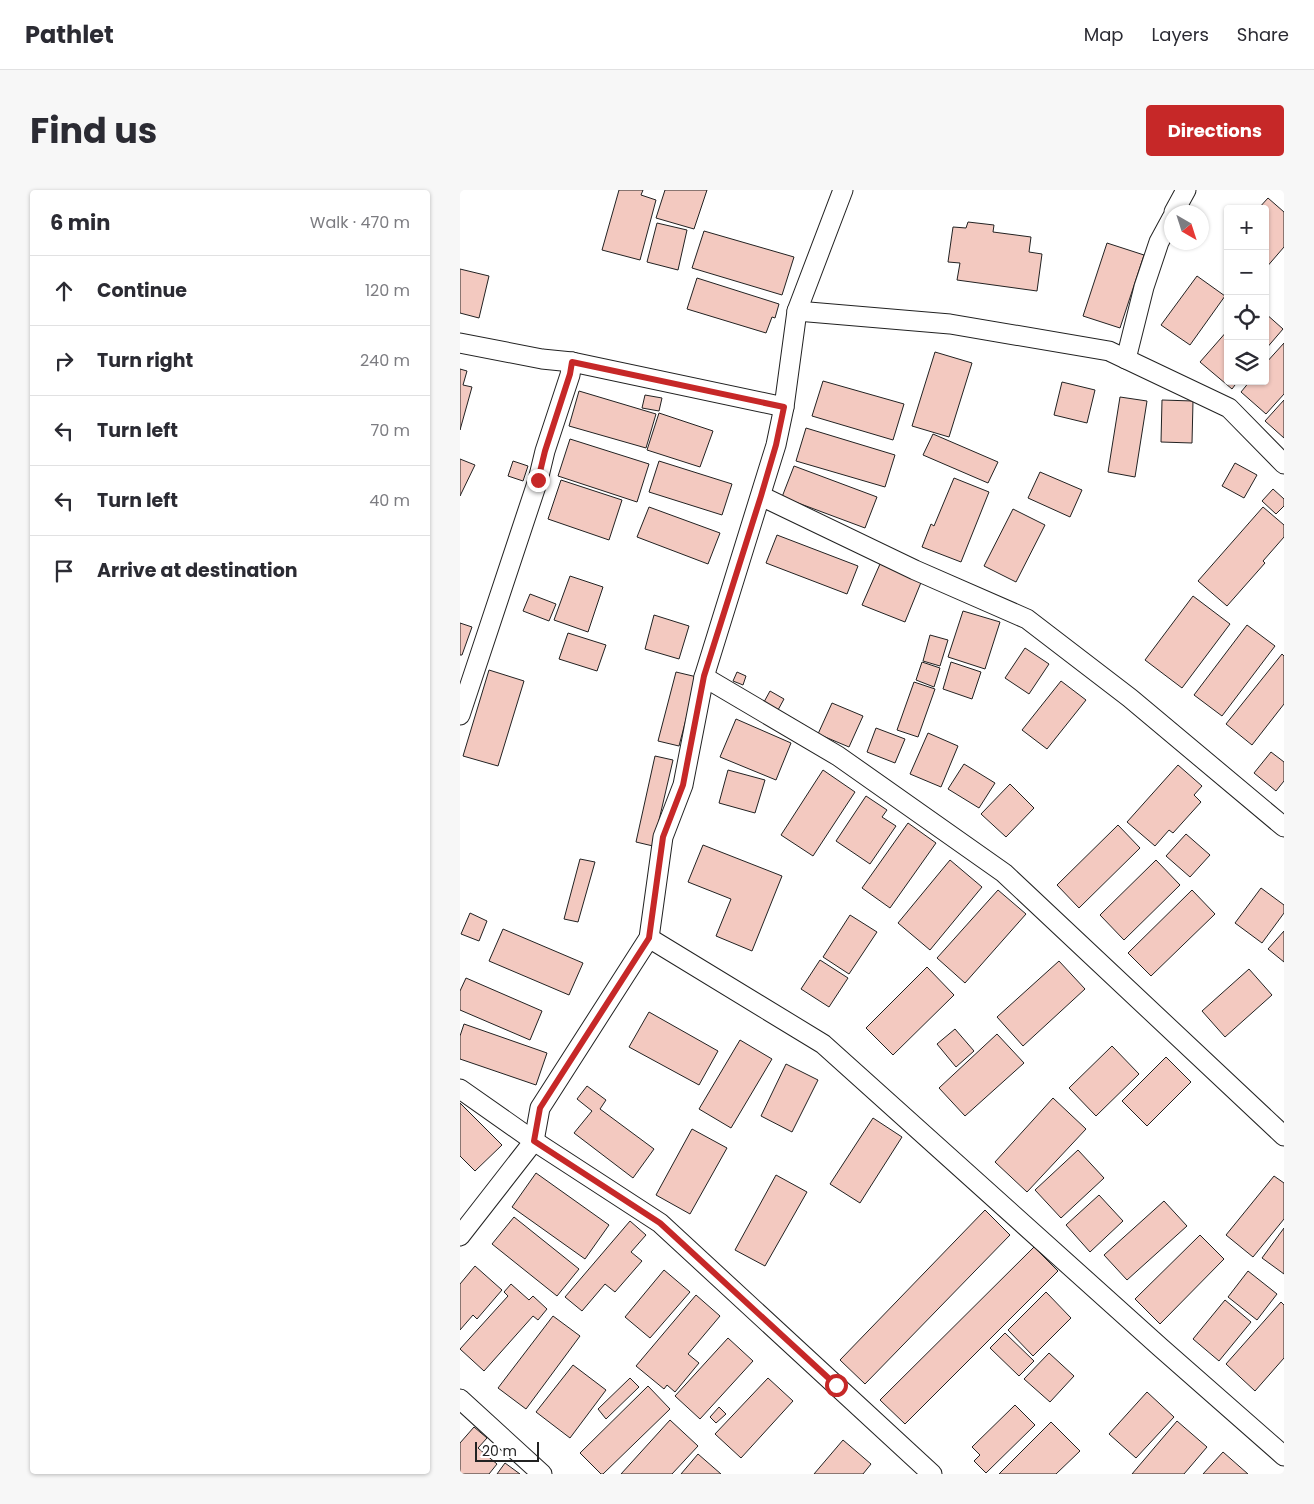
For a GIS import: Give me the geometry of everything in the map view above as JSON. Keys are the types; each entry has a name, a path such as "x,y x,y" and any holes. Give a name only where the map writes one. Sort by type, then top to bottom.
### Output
{"street":[{"path":"460,1236 534,1141 540,1108 649,938 663,837 683,785 704,676 776,445 784,407 797,311 843,190"},
{"path":"1178,205 1186,190"},
{"path":"1126,359 1150,269 1164,233"},
{"path":"797,311 950,324 1109,351 1229,408 1284,464"},
{"path":"460,342 542,359 572,362 784,407"},
{"path":"460,715 538,480 572,362"},
{"path":"761,496 915,570 1026,619 1130,698 1284,827"},
{"path":"704,676 838,756 1004,873 1284,1136"},
{"path":"649,938 823,1044 1284,1456"},
{"path":"460,1089 534,1141 660,1223 932,1474"},
{"path":"460,1399 542,1474"}],"building":[{"path":"619,190 643,190 641,195 656,200 640,260 602,250"},
{"path":"665,190 707,190 694,229 656,218"},
{"path":"1268,198 1284,212 1284,247 1269,264 1269,205 1262,205"},
{"path":"968,222 994,225 993,232 1031,237 1029,252 1042,254 1037,291 957,280 960,263 948,262 953,227 966,228"},
{"path":"657,223 687,230 678,270 647,262"},
{"path":"704,231 794,257 782,295 692,268"},
{"path":"1107,243 1144,255 1120,328 1083,316"},
{"path":"460,269 489,276 479,318 460,313"},
{"path":"1197,276 1224,295 1190,345 1161,325"},
{"path":"697,278 779,304 775,318 772,317 766,333 687,309"},
{"path":"1269,317 1283,329 1269,345"},
{"path":"1224,335 1224,382 1200,362"},
{"path":"1284,343 1284,394 1266,414 1241,392 1247,385 1269,385 1269,360"},
{"path":"935,352 972,363 949,437 912,426"},
{"path":"460,369 467,371 463,385 472,387 460,430"},
{"path":"823,381 904,404 893,440 812,416"},
{"path":"1062,382 1095,390 1087,423 1054,415"},
{"path":"579,391 656,414 646,448 569,426"},
{"path":"645,395 662,398 659,411 642,408"},
{"path":"1120,397 1147,401 1135,477 1108,472"},
{"path":"1162,400 1193,401 1192,443 1161,442"},
{"path":"1284,400 1284,438 1265,421"},
{"path":"659,413 713,431 700,467 647,450"},
{"path":"806,428 895,455 885,487 796,461"},
{"path":"933,434 998,462 988,483 923,455"},
{"path":"570,439 649,464 637,502 558,476"},
{"path":"460,459 475,465 460,496"},
{"path":"513,461 528,466 523,481 508,476"},
{"path":"659,461 732,484 722,515 649,492"},
{"path":"1235,463 1257,475 1244,498 1222,486"},
{"path":"794,466 877,497 865,528 782,497"},
{"path":"1040,472 1082,490 1070,517 1028,498"},
{"path":"954,478 989,492 961,562 922,547 931,524 934,526"},
{"path":"561,480 622,500 609,540 548,519"},
{"path":"1273,489 1284,499 1284,506 1276,514 1262,501"},
{"path":"649,507 720,533 708,564 637,537"},
{"path":"1263,507 1284,525 1284,537 1263,561 1265,563 1227,606 1198,581"},
{"path":"1013,509 1045,525 1016,582 984,566"},
{"path":"777,535 858,566 847,594 766,563"},
{"path":"880,564 922,580 905,622 862,605"},
{"path":"570,576 603,587 588,632 554,620"},
{"path":"530,594 556,604 549,621 523,611"},
{"path":"1193,596 1230,624 1182,688 1145,660"},
{"path":"963,611 1000,622 985,669 948,657"},
{"path":"654,615 689,626 679,659 645,649"},
{"path":"460,623 472,627 462,655 460,655"},
{"path":"1247,625 1275,646 1222,716 1194,695"},
{"path":"568,633 606,645 597,671 559,659"},
{"path":"930,635 948,640 940,666 923,661"},
{"path":"1025,648 1049,664 1029,694 1005,678"},
{"path":"1282,654 1284,656 1284,704 1252,745 1226,724"},
{"path":"922,662 940,668 934,687 916,680"},
{"path":"951,662 981,672 972,699 943,689"},
{"path":"489,670 524,681 498,766 463,756"},
{"path":"676,672 697,677 679,746 658,741"},
{"path":"737,672 746,676 743,685 733,681"},
{"path":"1061,681 1086,700 1047,749 1022,730"},
{"path":"914,682 935,689 918,737 897,730"},
{"path":"770,691 784,699 778,710 764,702"},
{"path":"832,703 863,716 849,747 818,734"},
{"path":"736,719 791,743 776,780 720,757"},
{"path":"876,728 905,739 895,763 867,752"},
{"path":"928,733 958,746 941,787 910,774"},
{"path":"1271,752 1284,762 1284,781 1276,791 1254,773"},
{"path":"655,756 673,760 653,846 636,842"},
{"path":"964,764 995,783 979,808 948,789"},
{"path":"1178,765 1202,786 1194,795 1201,802 1173,833 1169,830 1155,846 1127,822"},
{"path":"728,770 765,780 755,813 719,803"},
{"path":"823,770 855,792 813,856 781,835"},
{"path":"1010,784 1034,808 1006,837 981,814"},
{"path":"866,796 887,810 882,817 896,826 870,864 836,841"},
{"path":"908,823 936,843 890,908 862,888"},
{"path":"1118,825 1140,848 1079,908 1057,885"},
{"path":"1186,834 1210,855 1190,877 1166,856"},
{"path":"703,845 782,876 752,951 716,936 731,899 688,882"},
{"path":"580,859 595,862 578,922 564,919"},
{"path":"950,860 982,887 930,950 898,923"},
{"path":"1156,860 1180,885 1124,940 1100,915"},
{"path":"1261,888 1284,905 1284,913 1262,943 1235,923"},
{"path":"998,890 1026,914 965,983 937,958"},
{"path":"1192,890 1215,914 1151,976 1128,953"},
{"path":"470,913 487,921 479,941 461,934"},
{"path":"850,915 877,932 849,974 823,957"},
{"path":"503,929 583,963 569,995 489,961"},
{"path":"1284,931 1284,962 1268,949"},
{"path":"820,960 848,978 829,1007 801,989"},
{"path":"1059,961 1085,989 1023,1046 997,1017"},
{"path":"927,967 954,995 893,1055 866,1028"},
{"path":"1249,969 1272,995 1225,1037 1202,1011"},
{"path":"466,978 542,1011 530,1040 460,1010 460,991"},
{"path":"649,1012 718,1051 699,1085 629,1047"},
{"path":"464,1024 547,1053 536,1085 460,1059 460,1036"},
{"path":"955,1029 974,1051 956,1067 937,1044"},
{"path":"997,1034 1024,1063 965,1116 939,1088"},
{"path":"740,1040 772,1059 731,1128 699,1109"},
{"path":"1112,1046 1139,1074 1096,1116 1069,1088"},
{"path":"1166,1057 1191,1082 1147,1126 1122,1101"},
{"path":"786,1064 818,1080 792,1132 761,1116"},
{"path":"587,1086 606,1100 600,1109 654,1149 633,1178 574,1133 592,1111 577,1099"},
{"path":"1053,1098 1086,1129 1027,1192 995,1162"},
{"path":"460,1103 502,1145 475,1171 460,1156"},
{"path":"873,1118 902,1137 860,1203 830,1184"},
{"path":"692,1129 727,1148 690,1214 656,1195"},
{"path":"1078,1150 1104,1178 1061,1218 1035,1190"},
{"path":"536,1173 609,1225 585,1259 512,1207"},
{"path":"776,1175 807,1192 765,1266 735,1250"},
{"path":"1274,1176 1284,1183 1284,1219 1253,1257 1226,1235"},
{"path":"1099,1195 1123,1221 1090,1252 1066,1225"},
{"path":"1164,1201 1187,1226 1127,1280 1104,1255"},
{"path":"985,1210 1010,1235 865,1384 840,1360"},
{"path":"514,1217 579,1269 557,1296 492,1244"},
{"path":"630,1221 646,1235 631,1252 642,1261 615,1292 605,1284 582,1311 565,1297"},
{"path":"1284,1228 1284,1274 1262,1258"},
{"path":"1200,1235 1224,1259 1160,1324 1135,1299"},
{"path":"1034,1247 1058,1271 905,1424 880,1400"},
{"path":"475,1266 502,1290 477,1319 473,1315 460,1330 460,1284"},
{"path":"664,1270 690,1292 650,1338 625,1317"},
{"path":"1248,1271 1277,1294 1257,1320 1228,1297"},
{"path":"511,1284 529,1300 533,1296 547,1309 538,1320 533,1316 484,1371 460,1349 508,1296 504,1292"},
{"path":"1046,1292 1071,1318 1033,1356 1008,1330"},
{"path":"696,1295 720,1316 688,1354 699,1363 675,1392 667,1385 664,1389 636,1366"},
{"path":"1225,1300 1251,1322 1219,1361 1193,1339"},
{"path":"1281,1302 1284,1305 1284,1358 1255,1391 1226,1364"},
{"path":"553,1316 580,1336 526,1409 498,1388"},
{"path":"1005,1333 1034,1361 1019,1376 990,1348"},
{"path":"728,1338 753,1361 700,1419 675,1396"},
{"path":"1049,1353 1074,1376 1050,1402 1024,1379"},
{"path":"573,1365 606,1390 570,1438 536,1412"},
{"path":"630,1378 639,1387 606,1419 598,1409"},
{"path":"768,1378 793,1401 741,1458 715,1434"},
{"path":"648,1386 670,1409 601,1474 580,1453"},
{"path":"1147,1392 1174,1417 1136,1458 1109,1434"},
{"path":"1015,1405 1035,1425 986,1473 974,1461 980,1455 972,1447"},
{"path":"719,1407 726,1414 716,1423 710,1417"},
{"path":"670,1420 698,1446 672,1474 621,1474"},
{"path":"1177,1421 1207,1447 1184,1474 1132,1474"},
{"path":"1051,1422 1080,1451 1056,1474 999,1474"},
{"path":"474,1427 487,1438 478,1448 497,1464 489,1474 460,1474 460,1443"},
{"path":"843,1440 871,1464 863,1474 814,1474"},
{"path":"1223,1452 1248,1474 1203,1474"},
{"path":"698,1454 721,1474 681,1474"},
{"path":"505,1463 520,1474 497,1474"}],"route":[{"path":"538,480 572,362 784,407 776,445 761,496 704,676 683,785 663,837 649,938 540,1108 534,1141 660,1223 836,1385"}]}
